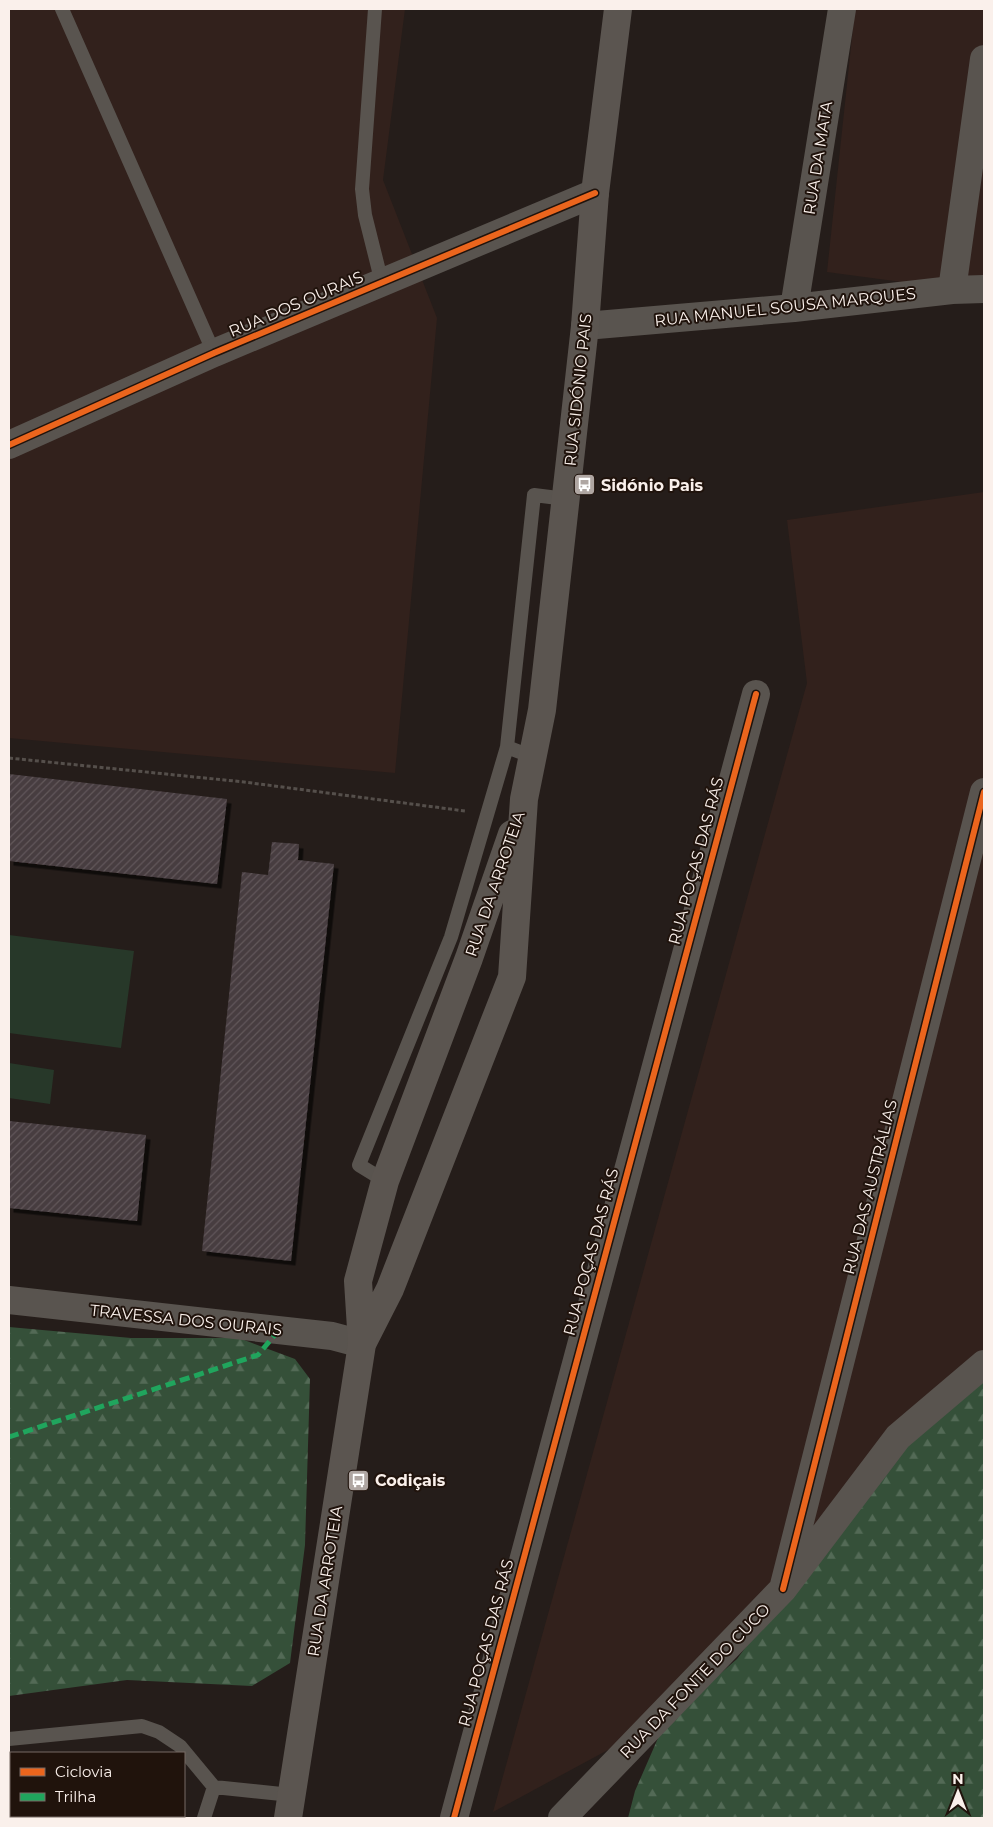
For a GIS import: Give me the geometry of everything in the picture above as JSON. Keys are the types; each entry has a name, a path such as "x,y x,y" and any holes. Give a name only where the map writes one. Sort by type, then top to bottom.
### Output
{"main road":[{"name":"RUA SIDÓNIO PAIS","path":"524,799 542,710 586,326 595,193 618,9"},
{"name":"RUA DA ARROTEIA","path":"290,1807 362,1344 358,1282 385,1181 469,958 524,799"},
{"name":"RUA DA ARROTEIA","path":"362,1344 390,1289 512,977 524,799"}],"street":[{"name":"RUA DA MATA","path":"794,308 842,9"},
{"path":"952,290 984,59"},
{"name":"RUA DOS OURAIS","path":"9,445 214,353 595,193"},
{"name":"RUA MANUEL SOUSA MARQUES","path":"586,326 794,308 952,290 984,289"},
{"name":"RUA POÇAS DAS RÁS","path":"454,1818 756,694"},
{"name":"RUA DAS AUSTRÁLIAS","path":"783,1589 984,792"},
{"name":"TRAVESSA DOS OURAIS","path":"9,1300 332,1336 362,1344"},
{"name":"RUA DA FONTE DO CUCO","path":"562,1818 783,1589 898,1437 984,1364"}],"lane":[{"path":"62,9 214,353"},
{"path":"375,9 362,188 365,215 382,283"},
{"path":"385,1181 359,1165 451,937 507,747 534,495 566,499"},
{"path":"507,747 533,757"},
{"path":"9,1740 142,1726 159,1732 180,1746 214,1787 290,1807"},
{"path":"204,1818 214,1787"}],"path":[{"path":"9,758 244,782 487,815"}],"shaded area":[{"path":"9,9 405,9 383,180 437,318 395,773 9,738"},
{"path":"855,9 984,9 984,293 827,272"},
{"path":"984,492 984,1375 693,1704 493,1812 807,683 787,520"}],"green space":[{"path":"9,935 134,951 121,1048 9,1033"},
{"path":"9,1063 54,1070 50,1104 9,1098"},
{"path":"9,1327 131,1338 239,1338 295,1359 310,1379 305,1545 290,1663 252,1686 127,1680 9,1696"},
{"path":"984,1360 984,1818 628,1818 635,1791 665,1722 737,1659 850,1506"}],"building":[{"path":"9,774 227,799 217,884 9,861"},
{"path":"272,842 299,844 298,860 334,864 291,1261 202,1251 242,872 268,875"},
{"path":"9,1121 146,1135 137,1221 9,1208"}],"marked path":[{"path":"9,1437 258,1355 278,1331"}],"cycle path":[{"path":"9,445 214,353 595,193"},
{"path":"454,1818 756,694"},
{"path":"783,1589 984,792"}],"place":[{"name":"Sidónio Pais","path":"585,485"},
{"name":"Codiçais","path":"359,1480"}]}
